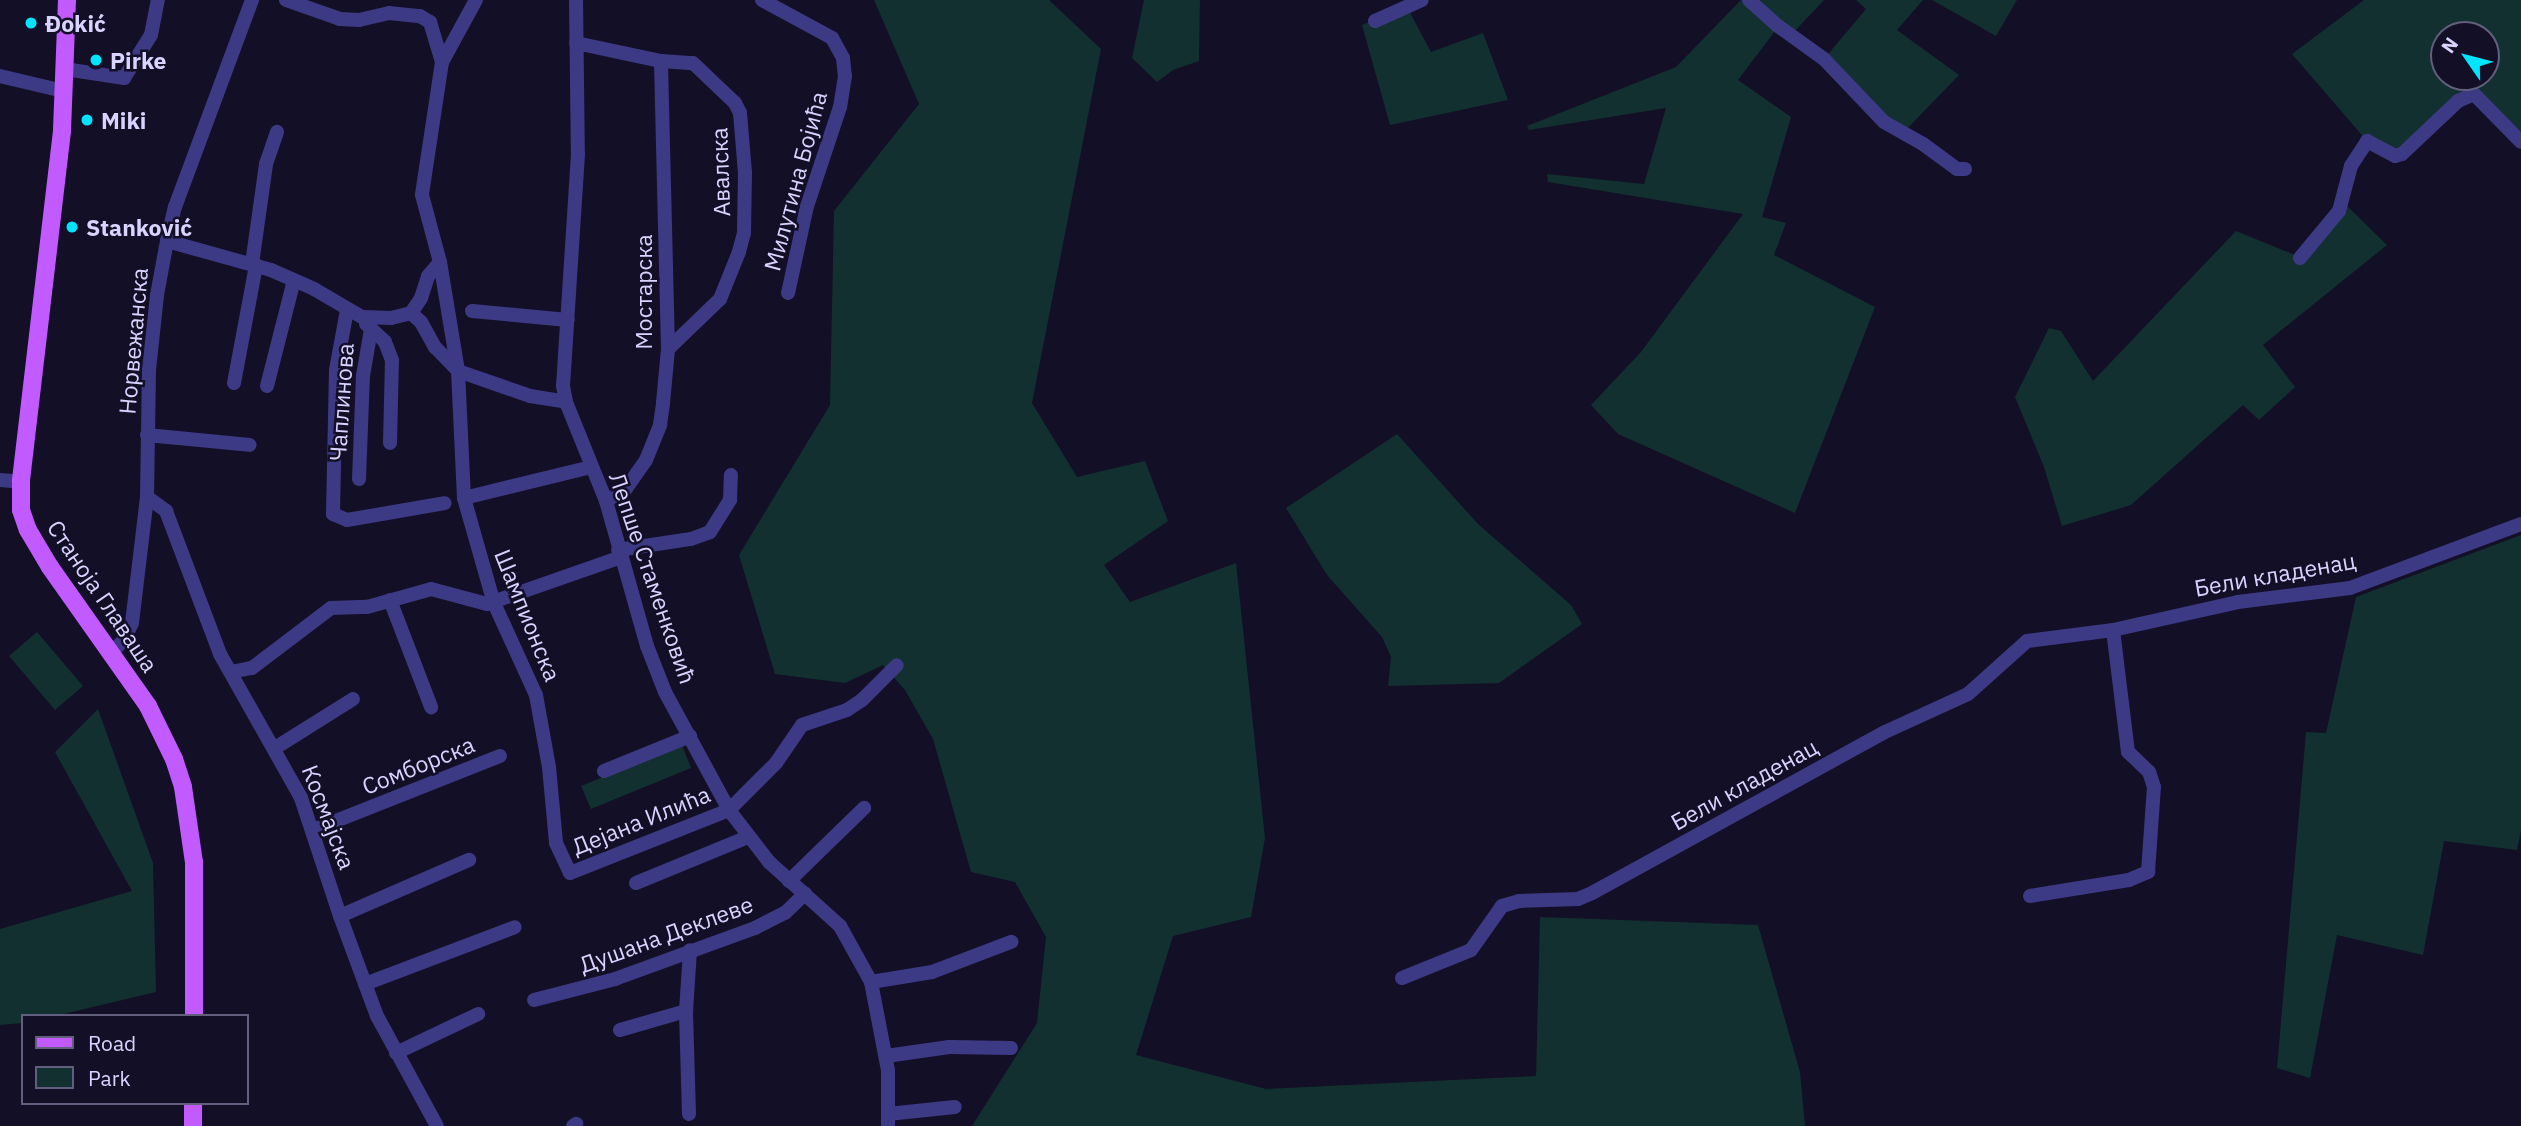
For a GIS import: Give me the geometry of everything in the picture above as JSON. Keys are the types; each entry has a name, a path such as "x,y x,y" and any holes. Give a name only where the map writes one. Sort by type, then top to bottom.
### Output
{"main road":[{"name":"Станоја Главаша","path":"67,0 57,184 21,482 21,510 27,530 50,568 112,652 161,730 183,787 194,862 194,1014"},
{"path":"193,1105 193,1126"}],"street":[{"path":"65,69 124,78 151,35 158,0"},
{"name":"Норвежанска","path":"112,652 124,640 132,623 147,497 151,345 167,241 175,208 252,0"},
{"path":"286,0 341,19 359,20 389,13 420,16 430,22 442,62"},
{"path":"442,62 476,0"},
{"name":"Лепше Стаменковић","path":"576,0 578,154 563,386 566,402 606,501 619,553 652,657 665,692 729,810 748,836 789,881 840,926 872,982 886,1056 888,1120 955,1107"},
{"name":"Милутина Бојића","path":"762,0 832,38 843,58 845,76 840,107 807,206 788,293"},
{"path":"1375,21 1422,0"},
{"path":"1749,0 1778,26 1824,59 1884,122 1923,144 1957,169 1965,169"},
{"name":"Авалска","path":"576,43 661,61 694,63 735,103 743,126 744,233 720,299 668,349"},
{"name":"Мостарска","path":"606,501 625,490 646,460 656,438 663,403 668,349 661,61"},
{"name":"Шампионска","path":"442,62 422,195 440,262 458,371 464,498 494,603 536,695 549,767 554,832 570,873"},
{"path":"0,76 63,91"},
{"path":"2300,258 2339,211 2351,166 2367,141 2390,154 2402,154 2458,101 2474,94 2521,142"},
{"path":"233,383 254,264 266,164 277,132"},
{"path":"167,241 254,264 294,280 367,323 386,342 392,360 390,443"},
{"path":"367,323 411,313 421,298 428,276 440,262"},
{"path":"267,386 294,280"},
{"path":"347,310 336,370 333,514 347,520 445,503"},
{"path":"472,311 568,320"},
{"path":"411,313 421,322 435,347 458,371 530,396 566,402"},
{"name":"Чаплинова","path":"359,479 367,323"},
{"path":"147,435 250,445"},
{"path":"464,498 591,467"},
{"path":"231,672 252,668 331,608 367,607 431,589 477,603 494,603 619,553 691,539 710,532 730,500 731,475"},
{"path":"0,480 21,482"},
{"name":"Космајска","path":"147,497 166,511 220,654 302,798 365,984 396,1053 437,1126"},
{"name":"Бели кладенац","path":"1402,978 1471,950 1502,906 1519,901 1578,899 1592,893 1885,732 1950,703 1982,683 2027,640 2113,630 2238,602 2350,588 2521,524"},
{"path":"390,600 431,707"},
{"path":"2029,896 2129,880 2148,872 2154,787 2150,772 2128,752 2113,630"},
{"path":"729,810 776,763 802,725 847,710 867,695 897,665"},
{"path":"275,748 353,699"},
{"path":"604,771 690,736"},
{"name":"Сомборска","path":"313,830 500,757"},
{"path":"789,881 864,808"},
{"name":"Дејана Илића","path":"570,873 729,810"},
{"path":"636,883 748,836"},
{"path":"340,916 469,860"},
{"name":"Душана Деклеве","path":"534,1000 615,979 755,928 785,913 805,894"},
{"path":"365,984 515,927"},
{"path":"872,982 932,972 1010,942"},
{"path":"689,1114 686,1011 690,950"},
{"path":"620,1030 686,1011"},
{"path":"396,1053 478,1014"},
{"path":"886,1056 949,1047 1011,1048"}],"green space":[{"path":"874,0 1049,0 1101,49 1032,403 1077,477 1145,461 1168,521 1104,565 1130,602 1236,563 1265,838 1251,917 1173,936 1136,1055 1266,1089 1536,1076 1540,917 1758,925 1800,1072 1805,1126 972,1126 1037,1023 1046,937 1015,882 971,872 933,739 905,690 883,665 845,683 775,674 739,555 830,405 834,211 919,104"},
{"path":"1144,0 1200,0 1199,61 1173,70 1157,82 1132,58"},
{"path":"1741,0 1824,0 1791,35 1778,27 1738,80 1791,117 1762,217 1786,223 1774,255 1875,307 1795,513 1618,434 1591,405 1641,352 1743,214 1548,182 1547,174 1644,184 1666,108 1529,130 1527,126 1676,67"},
{"path":"1856,0 1923,0 1897,30 1959,75 1902,134 1824,59 1866,9"},
{"path":"1932,0 2017,0 1996,36"},
{"path":"2364,0 2521,0 2521,142 2474,94 2402,154 2367,141 2292,54"},
{"path":"1407,7 1431,52 1483,33 1508,100 1390,125 1362,25"},
{"path":"2342,201 2387,245 2263,345 2295,387 2259,420 2243,405 2131,505 2062,526 2044,467 2015,397 2049,328 2061,331 2093,381 2236,231 2300,257"},
{"path":"1397,434 1478,524 1571,605 1582,624 1499,683 1388,686 1391,657 1382,637 1327,575 1286,508"},
{"path":"2521,535 2521,830 2517,850 2444,841 2423,955 2337,935 2310,1078 2277,1068 2306,732 2326,733 2356,597"},
{"path":"37,632 83,686 55,710 9,656"},
{"path":"98,709 153,863 156,992 63,1014 21,1014 21,1023 0,1025 0,929 132,891 55,752"},
{"path":"682,745 691,768 591,809 581,786"}],"place":[{"name":"Đokić","path":"31,23"},
{"name":"Pirke","path":"96,60"},
{"name":"Miki","path":"87,120"},
{"name":"Stanković","path":"72,227"}]}
